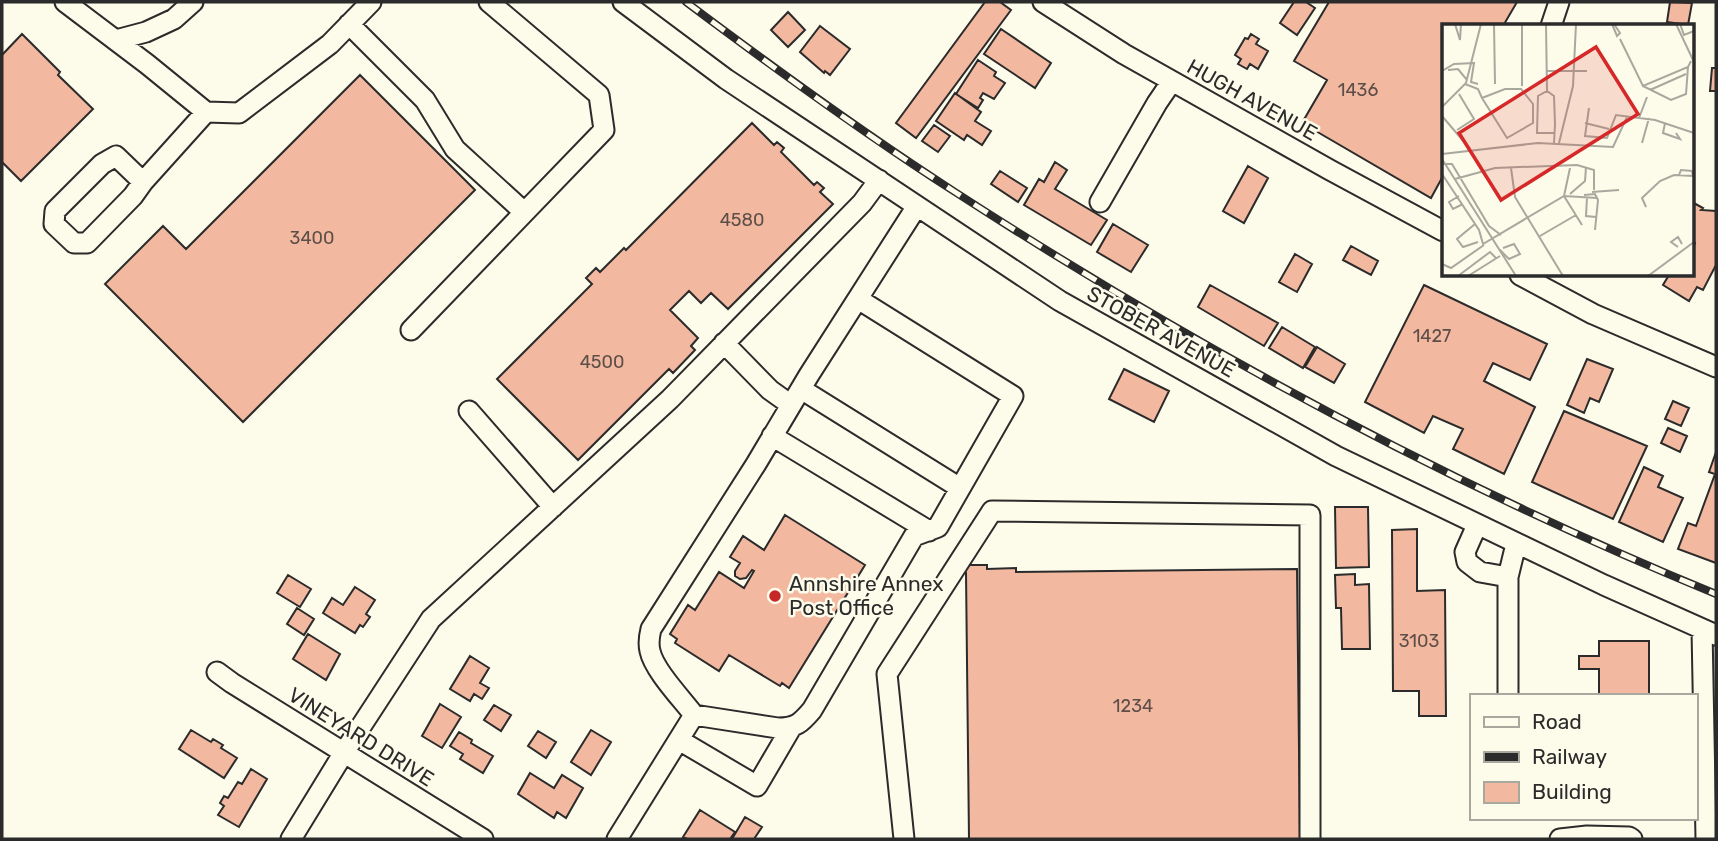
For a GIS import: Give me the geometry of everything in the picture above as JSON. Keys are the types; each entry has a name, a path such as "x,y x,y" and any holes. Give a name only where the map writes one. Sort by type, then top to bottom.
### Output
{"street":[{"path":"65,2 148,64 206,112 239,113 330,44 371,2"},
{"path":"116,40 146,32 174,19 193,2"},
{"path":"411,330 604,130 599,95 489,2"},
{"name":"STOBER AVENUE","path":"623,2 726,79 1060,302 1336,456 1516,544 1709,632"},
{"name":"HUGH AVENUE","path":"1043,2 1172,81 1442,229"},
{"path":"1553,24 1559,2"},
{"path":"349,24 425,100 455,149 524,212"},
{"path":"1100,202 1172,81"},
{"path":"143,182 116,156 102,164 55,212 54,224 74,243 88,243 134,196 143,182 206,112"},
{"path":"291,839 431,620 670,399 862,203 879,180"},
{"path":"791,728 694,715 654,664 648,641 651,629 917,205"},
{"path":"1522,276 1593,314 1716,367"},
{"path":"679,740 757,786 791,728 803,721 812,710 915,536 938,527 1013,396 858,299"},
{"path":"724,343 770,390 796,397 960,488"},
{"path":"469,411 553,507"},
{"path":"772,436 929,530"},
{"path":"904,839 887,674 992,511 1310,515 1310,839"},
{"path":"1477,525 1465,552 1467,562 1480,572 1508,577"},
{"path":"1508,694 1508,577 1516,544"},
{"path":"1706,839 1700,775 1709,632"},
{"name":"VINEYARD DRIVE","path":"217,672 343,754 483,839"},
{"path":"617,839 694,715"},
{"path":"1560,839 1587,836 1632,839"}],"building":[{"path":"985,2 1000,2 1011,10 916,138 896,123"},
{"path":"1294,2 1306,2 1315,8 1297,35 1280,23"},
{"path":"1329,2 1517,2 1504,24 1442,24 1442,178 1431,198 1302,123 1327,80 1294,61"},
{"path":"1670,2 1692,3 1688,24 1667,22"},
{"path":"788,12 805,30 788,47 771,30"},
{"path":"820,26 850,49 830,75 800,52"},
{"path":"1001,29 1051,63 1035,88 984,54"},
{"path":"22,34 93,109 21,181 2,162 2,55"},
{"path":"1251,34 1259,39 1256,44 1268,51 1258,69 1250,64 1247,69 1238,64 1241,59 1235,55 1245,38 1248,39"},
{"path":"978,60 996,72 994,76 1005,83 994,99 983,93 980,98 983,100 978,108 956,94"},
{"path":"1712,68 1716,68 1716,91 1710,91"},
{"path":"360,75 475,190 243,422 105,284 163,226 186,249"},
{"path":"955,93 981,112 975,121 991,131 982,145 967,135 964,140 936,121"},
{"path":"752,123 774,145 777,142 784,148 781,152 814,185 817,182 824,188 820,192 833,204 728,309 711,293 701,303 689,291 670,310 698,338 691,346 695,350 673,373 669,369 578,460 497,379 592,284 586,278 596,268 600,272 624,248 626,250"},
{"path":"934,125 950,136 938,152 922,141"},
{"path":"1055,162 1067,170 1055,189 1107,220 1091,245 1024,205 1039,179 1044,182"},
{"path":"1248,166 1268,178 1244,223 1223,211"},
{"path":"1000,171 1027,188 1018,202 991,184"},
{"path":"1694,203 1703,208 1701,210 1716,211 1716,265 1703,290 1697,287 1689,301 1663,285 1668,276 1694,276"},
{"path":"1113,224 1148,245 1131,272 1097,252"},
{"path":"1351,246 1378,261 1371,275 1343,260"},
{"path":"1295,254 1312,264 1297,292 1279,282"},
{"path":"1210,285 1278,323 1264,346 1198,307"},
{"path":"1424,285 1547,344 1530,380 1493,363 1484,381 1535,407 1504,474 1453,449 1463,429 1433,416 1424,433 1365,402"},
{"path":"1282,327 1315,347 1303,368 1269,348"},
{"path":"1317,347 1345,364 1334,383 1305,367"},
{"path":"1587,359 1613,369 1599,402 1590,398 1584,413 1567,405"},
{"path":"1124,369 1169,391 1154,422 1109,399"},
{"path":"1673,401 1689,408 1681,426 1665,419"},
{"path":"1564,411 1647,446 1613,519 1532,482"},
{"path":"1668,428 1687,436 1680,452 1661,443"},
{"path":"1716,452 1716,563 1678,549 1688,523 1696,526 1715,474 1709,472"},
{"path":"1644,467 1663,476 1658,487 1683,498 1663,542 1619,522"},
{"path":"1335,507 1368,507 1369,567 1336,568"},
{"name":"Annshire Annex Post Office","path":"785,515 865,565 789,688 782,683 780,686 729,655 719,671 675,643 677,639 670,634 688,605 695,610 719,572 744,588 754,571 746,578 740,579 735,576 735,571 740,563 730,557 743,536 764,550"},
{"path":"1417,529 1417,591 1445,590 1446,716 1419,716 1419,691 1393,691 1392,530"},
{"path":"963,565 987,565 987,569 1016,568 1016,572 1297,569 1300,839 969,839 966,573 963,573"},
{"path":"1355,574 1355,585 1369,584 1370,649 1342,649 1341,608 1336,608 1335,575"},
{"path":"288,575 311,589 300,607 277,593"},
{"path":"355,587 375,600 366,614 370,617 355,633 323,613 332,598 343,605"},
{"path":"297,608 314,619 304,635 287,624"},
{"path":"308,634 340,654 326,680 293,659"},
{"path":"1599,641 1649,641 1649,694 1599,694 1599,669 1579,669 1579,656 1599,656"},
{"path":"470,656 489,668 480,683 489,688 482,699 474,694 470,701 450,689"},
{"path":"440,704 461,717 442,748 422,736"},
{"path":"494,705 511,715 501,731 484,720"},
{"path":"191,730 211,742 213,739 223,745 221,748 237,758 224,778 179,749"},
{"path":"591,730 611,742 591,775 571,762"},
{"path":"538,731 556,742 546,758 528,746"},
{"path":"459,732 493,756 483,773 460,759 463,754 450,746"},
{"path":"251,769 267,779 239,827 218,815 224,806 220,803 224,796 228,798 238,782 242,784"},
{"path":"530,773 554,788 562,775 583,788 566,818 557,812 554,818 518,794"},
{"path":"700,810 735,832 730,839 683,837"},
{"path":"745,817 762,827 754,839 732,839"}],"railway":[{"path":"686,2 819,100 921,170 1138,305 1326,411 1422,460 1617,552 1716,594"}],"place":[{"name":"Annshire Annex Post Office","path":"775,596"}]}
